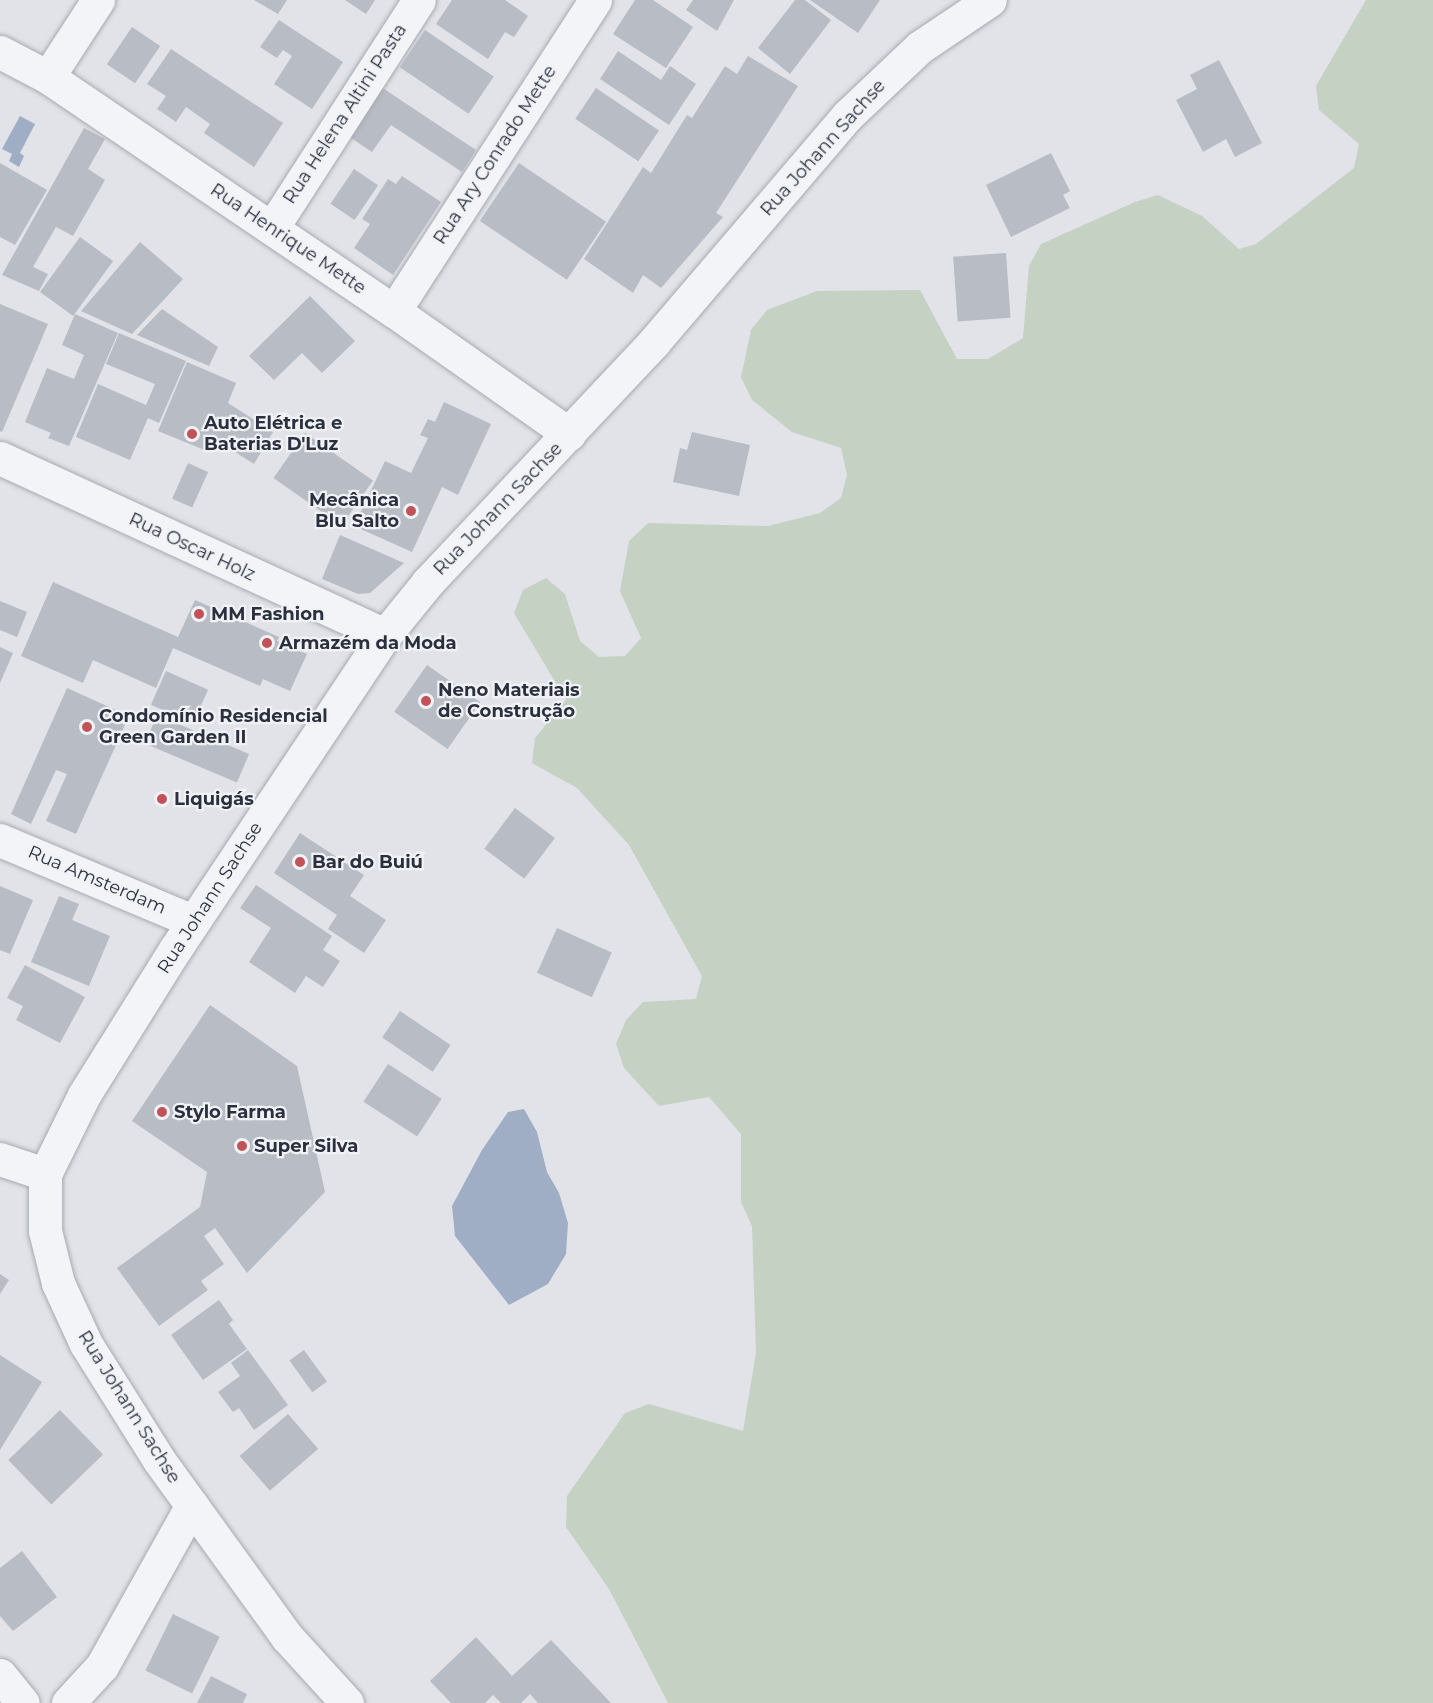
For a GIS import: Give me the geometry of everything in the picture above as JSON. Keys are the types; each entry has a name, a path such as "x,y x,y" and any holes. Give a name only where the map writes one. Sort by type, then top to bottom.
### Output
{"street":[{"path":"48,77 98,0"},
{"name":"Rua Helena Altini Pasta","path":"272,228 419,0"},
{"name":"Rua Ary Conrado Mette","path":"394,311 595,0"},
{"name":"Rua Johann Sachse","path":"347,1703 286,1637 192,1505 86,1344 58,1283 45,1231 45,1174 84,1095 193,921 385,635 436,574 654,342 847,116 920,47 990,0"},
{"name":"Rua Henrique Mette","path":"0,52 48,77 394,311 569,434"},
{"name":"Rua Oscar Holz","path":"0,458 385,635"},
{"name":"Rua Amsterdam","path":"0,840 193,921"},
{"path":"0,1159 45,1174"},
{"path":"68,1703 102,1666 192,1505"},
{"path":"0,1675 23,1703"}],"green space":[{"path":"1366,0 1433,0 1433,1703 668,1703 609,1589 566,1527 567,1496 625,1413 649,1404 743,1431 756,1353 752,1226 741,1202 741,1134 709,1097 659,1106 624,1068 616,1044 626,1020 643,1002 696,999 702,976 629,845 577,788 532,763 535,738 566,700 514,613 523,590 546,578 565,594 580,641 599,657 625,656 641,638 620,591 629,541 648,523 768,526 820,513 841,498 847,475 841,448 792,432 752,400 741,377 751,330 767,310 817,291 920,290 957,359 988,359 1023,338 1029,266 1041,244 1135,202 1158,195 1202,216 1239,249 1256,244 1354,168 1359,144 1319,110 1316,86"}],"water":[{"path":"20,116 35,124 20,153 24,156 19,167 9,161 12,154 2,149"},
{"path":"524,1109 537,1132 547,1172 559,1193 568,1223 566,1254 548,1284 509,1305 455,1236 452,1206 482,1150 508,1112"}],"building":[{"path":"254,0 287,0 278,14"},
{"path":"345,0 375,0 366,14"},
{"path":"452,0 505,0 528,16 514,37 505,32 488,59 436,24"},
{"path":"635,0 653,0 693,27 666,68 613,34"},
{"path":"693,0 734,0 717,31 686,10"},
{"path":"795,0 805,0 831,20 790,74 758,48"},
{"path":"810,0 880,0 858,33"},
{"path":"279,20 343,62 312,109 274,84 292,56 283,50 277,58 260,47"},
{"path":"132,27 160,46 135,83 107,64"},
{"path":"425,30 494,76 469,114 400,67"},
{"path":"171,49 283,123 254,167 204,133 210,124 186,107 176,122 157,109 166,96 147,84"},
{"path":"618,51 661,80 670,66 696,84 669,125 600,79"},
{"path":"748,56 798,86 716,213 723,217 661,288 643,275 633,293 584,259 643,167 651,173 687,115 692,118 725,66 737,74"},
{"path":"1219,60 1262,143 1235,157 1226,139 1203,152 1176,100 1197,89 1190,75"},
{"path":"378,85 476,150 462,172 391,125 372,152 345,134"},
{"path":"596,88 659,130 638,161 575,119"},
{"path":"84,128 105,139 88,169 105,180 73,236 56,227 33,267 48,274 39,291 2,275"},
{"path":"1051,153 1070,191 1063,195 1070,208 1011,237 986,185"},
{"path":"0,163 47,190 15,245 0,237"},
{"path":"519,163 606,222 567,280 480,221"},
{"path":"354,169 378,185 355,220 331,204"},
{"path":"402,176 441,202 393,275 354,248 370,224 362,219 388,179 396,184"},
{"path":"80,237 113,261 73,316 40,292"},
{"path":"140,242 183,279 132,334 81,311"},
{"path":"1006,253 1011,318 958,322 953,257"},
{"path":"310,296 355,341 322,373 302,353 274,380 249,356"},
{"path":"0,304 48,324 2,432 0,431"},
{"path":"162,309 218,347 209,366 137,335"},
{"path":"75,314 118,333 69,446 48,438 51,433 25,422 47,368 74,379 84,355 62,345"},
{"path":"119,333 186,361 159,423 148,418 130,460 76,437 98,384 146,405 155,384 106,364"},
{"path":"187,362 236,383 228,403 273,432 254,464 213,438 207,451 158,431"},
{"path":"444,402 491,424 458,495 442,487 412,552 354,526 385,461 411,473 428,438 420,435 428,419 435,422"},
{"path":"692,432 750,445 739,496 673,482 680,448 687,450"},
{"path":"305,433 373,481 341,526 273,478"},
{"path":"188,463 208,472 192,508 172,499"},
{"path":"340,535 404,563 370,593 358,594 322,579"},
{"path":"53,582 178,637 195,600 279,637 277,641 307,654 290,691 263,679 260,686 173,648 156,688 93,660 83,683 21,656"},
{"path":"0,601 27,612 17,637 0,630"},
{"path":"0,647 13,653 0,683"},
{"path":"427,665 480,702 448,749 394,712"},
{"path":"166,671 208,690 193,724 151,705"},
{"path":"67,688 129,716 76,834 46,821 67,774 56,770 31,824 11,814"},
{"path":"157,715 249,754 237,783 145,744"},
{"path":"515,808 555,838 524,879 484,849"},
{"path":"300,833 364,875 350,896 386,920 364,953 328,929 337,915 274,873"},
{"path":"256,885 332,936 323,950 340,961 323,987 306,976 295,993 249,962 271,928 240,908"},
{"path":"0,886 33,900 10,954 0,950"},
{"path":"59,896 79,904 72,920 110,936 89,986 31,962"},
{"path":"557,928 612,952 592,997 537,973"},
{"path":"25,965 85,997 60,1043 16,1020 23,1006 7,998"},
{"name":"Super Silva","path":"210,1005 297,1066 325,1192 247,1273 215,1228 204,1236 224,1264 201,1281 208,1290 159,1326 117,1268 200,1207 207,1172 132,1121"},
{"path":"400,1011 451,1045 433,1072 382,1038"},
{"path":"388,1064 442,1099 417,1137 363,1102"},
{"path":"0,1274 9,1280 0,1294"},
{"path":"219,1300 233,1320 229,1324 247,1349 203,1380 171,1335"},
{"path":"248,1350 288,1405 254,1430 239,1408 233,1412 218,1392 240,1376 231,1363"},
{"path":"304,1350 327,1382 312,1392 289,1361"},
{"path":"0,1355 42,1382 0,1450"},
{"path":"60,1410 103,1455 51,1505 8,1460"},
{"path":"288,1414 318,1449 270,1491 240,1456"},
{"path":"22,1551 57,1597 13,1631 0,1616 0,1568"},
{"path":"173,1614 220,1637 192,1693 145,1671"},
{"path":"476,1637 512,1676 551,1640 611,1703 538,1703 530,1694 521,1703 501,1703 493,1695 485,1703 451,1703 430,1681"},
{"path":"211,1676 247,1694 243,1703 197,1703"}],"place":[{"name":"Auto Elétrica e Baterias D'Luz","path":"192,434"},
{"name":"Mecânica Blu Salto","path":"411,511"},
{"name":"MM Fashion","path":"199,614"},
{"name":"Armazém da Moda","path":"267,643"},
{"name":"Neno Materiais de Construção","path":"426,701"},
{"name":"Condomínio Residencial Green Garden II","path":"87,727"},
{"name":"Liquigás","path":"162,799"},
{"name":"Bar do Buiú","path":"300,862"},
{"name":"Stylo Farma","path":"162,1112"},
{"name":"Super Silva","path":"242,1146"}]}
